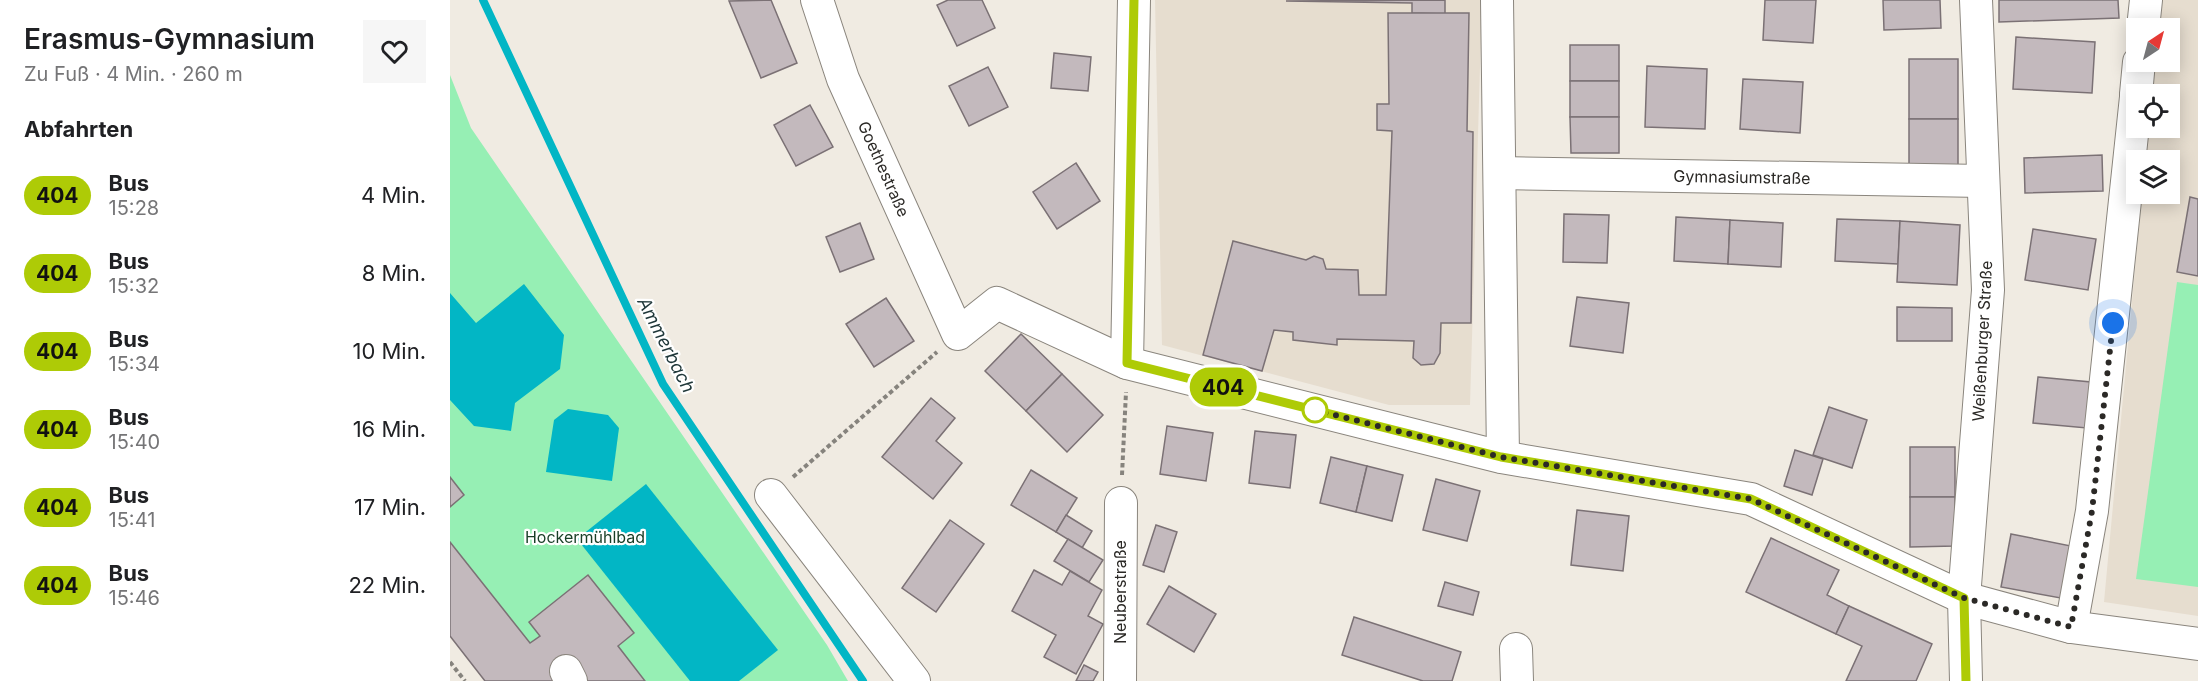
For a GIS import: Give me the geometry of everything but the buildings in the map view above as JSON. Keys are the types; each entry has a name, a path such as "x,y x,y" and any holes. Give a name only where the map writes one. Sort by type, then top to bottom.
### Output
{"street":[{"name":"Goethestraße","path":"817,0 843,79 958,334"},
{"path":"1127,363 1134,0"},
{"path":"1497,0 1503,457"},
{"name":"Weißenburger Straße","path":"1966,681 1964,598 1988,290 1976,0"},
{"path":"2144,18 2146,0"},
{"path":"2071,627 2092,511 2131,138"},
{"name":"Gymnasiumstraße","path":"1500,173 1983,181"},
{"path":"958,334 997,303 1127,363 1503,457 1751,499 1964,598 2071,627 2198,644"},
{"path":"782,485 914,681"},
{"name":"Neuberstraße","path":"1120,681 1121,503"},
{"path":"1516,649 1517,681"}],"path":[{"path":"782,485 958,334"},
{"path":"1121,503 1127,363"},
{"path":"450,662 465,681"}],"shaded area":[{"path":"1155,0 1482,0 1470,405 1389,405 1162,345"},
{"path":"2160,0 2198,0 2198,616 2104,602 2141,204 2180,204 2180,150 2146,150 2147,138 2180,138 2180,84 2152,84 2153,72 2180,72 2180,18 2158,18"}],"green space":[{"name":"Hockermühlbad","path":"450,75 471,128 827,645 848,681 575,681 566,671 553,681 485,681 450,636"},
{"path":"2177,282 2198,285 2198,587 2136,579"}],"water":[{"path":"524,284 564,335 560,369 515,403 511,431 474,426 450,400 450,293 476,323"},
{"path":"568,409 608,415 619,428 612,481 546,472 554,420"},
{"path":"646,484 778,650 739,681 690,681 577,539"}],"waterway":[{"name":"Ammerbach","path":"483,0 663,384 863,681"}],"bus line":[{"name":"404","path":"1134,0 1127,363 1501,457 1751,499 1964,598 1966,681"}],"route":[{"path":"1315,410 1501,457 1751,499 1964,598 2071,627 2092,511 2113,323"}]}
